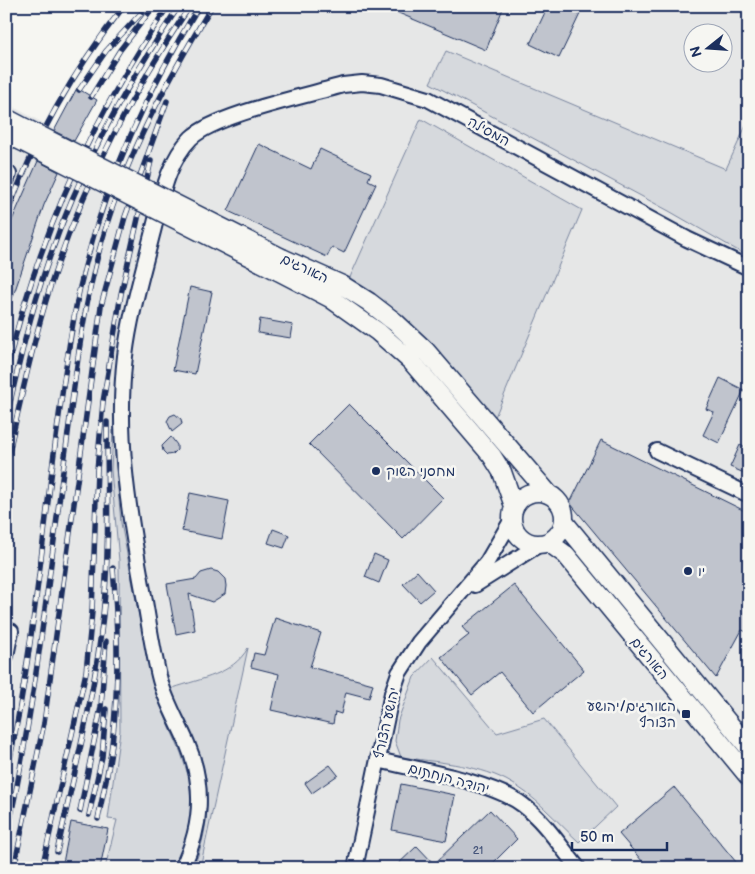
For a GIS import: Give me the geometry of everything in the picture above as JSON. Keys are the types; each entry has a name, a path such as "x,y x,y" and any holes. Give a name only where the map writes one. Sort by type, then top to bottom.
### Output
{"street":[{"name":"המסילה","path":"182,868 196,832 199,791 188,746 169,706 160,678 126,491 122,446 122,394 131,316 167,179 177,157 187,143 212,124 342,85 362,83 391,86 437,103 686,239 749,268"},
{"name":"האורגים","path":"6,118 14,135 280,265 356,315 411,361 492,456 502,472 513,513"},
{"name":"האורגים","path":"280,265 342,286 369,302 395,322 426,351 548,493"},
{"path":"657,451 749,495"},
{"path":"532,492 548,493 561,505 564,522 556,537 544,543 524,540 518,535 513,513 518,499 532,492"},
{"name":"יהושע הצורף","path":"355,868 392,693 399,673 429,627 458,598 486,562 513,513"},
{"name":"האורגים","path":"564,522 749,748"},
{"name":"האורגים","path":"544,543 566,555 749,777"},
{"name":"יהושע הצורף","path":"458,598 489,574 544,543"},
{"path":"6,656 11,632"},
{"name":"יהודה הנחתום","path":"378,760 482,785 505,794 523,805 536,818 578,868"}],"shaded area":[{"path":"216,6 749,6 749,868 6,868 6,103 124,166 153,100"},
{"path":"446,51 726,169 749,119 749,257 669,211 430,83"},
{"path":"421,119 582,210 495,417 420,335 347,284"},
{"path":"113,430 121,523 150,673 160,705 181,753 189,778 191,801 189,827 182,850 173,868 105,868 117,820 108,819 120,731 119,561 111,470"},
{"path":"248,648 200,868 193,868 205,828 207,814 206,786 201,758 192,734 171,696 173,688 225,670 234,664"},
{"path":"433,657 497,733 544,719 616,807 579,842 535,800 506,780 468,767 401,757 395,741 398,720 414,677"}],"building":[{"path":"382,6 504,6 486,50"},
{"path":"548,6 565,6 580,14 559,58 530,44"},
{"path":"77,88 97,100 74,141 54,131"},
{"path":"259,144 311,169 320,149 371,173 368,180 376,184 344,253 332,247 327,257 228,211"},
{"path":"38,161 59,172 44,205 8,311 6,310 6,234"},
{"path":"190,287 212,292 195,374 173,370"},
{"path":"260,319 293,325 291,338 258,333"},
{"path":"720,378 744,390 719,443 703,435 714,412 706,409"},
{"name":"מחסני השוק","path":"349,404 443,498 403,539 309,444"},
{"path":"175,414 181,419 182,424 172,432 167,421 170,416"},
{"path":"171,437 177,445 177,450 173,454 167,455 163,451 162,446"},
{"name":"יו","path":"601,440 749,513 749,633 742,630 716,678 570,503"},
{"path":"740,445 749,449 749,475 730,467"},
{"path":"190,493 229,501 222,539 182,531"},
{"path":"273,529 289,535 284,548 268,543"},
{"path":"374,554 388,560 379,583 365,577"},
{"path":"211,570 218,572 225,579 225,594 212,602 189,594 195,630 176,634 167,584 196,579 201,573"},
{"path":"417,571 434,590 420,602 403,584"},
{"path":"514,585 584,670 533,712 500,672 472,695 441,657 469,635 462,627"},
{"path":"275,618 321,633 310,667 373,684 369,698 346,692 341,714 335,712 333,724 271,710 279,674 251,667 254,653 264,655"},
{"path":"330,765 338,775 312,793 305,783"},
{"path":"401,784 455,795 446,841 392,830"},
{"path":"674,787 741,868 648,868 619,834"},
{"path":"490,810 517,839 488,868 394,868 417,846 434,864"},
{"path":"71,822 108,829 100,868 62,868"}],"railway":[{"path":"6,217 42,133 88,55 124,6"},
{"path":"91,97 120,50 154,6"},
{"path":"6,374 33,276 70,182 115,92 168,6"},
{"path":"6,420 36,301 60,228 89,162 122,98 179,6"},
{"path":"6,465 45,304 79,209 130,105 190,6"},
{"path":"6,777 29,651 64,381 80,287 101,213 128,142 161,73 199,6"},
{"path":"6,839 25,744 80,344 96,261 113,204 137,145 180,60 212,6"},
{"path":"79,90 106,51 142,12"},
{"path":"14,868 44,723 101,306 125,217 167,101"},
{"path":"42,868 86,672 92,612 97,470 103,402 121,294 151,161"},
{"path":"57,852 95,675 103,615 107,543 107,422"},
{"path":"98,819 111,753 116,700 117,634 113,568"},
{"path":"80,811 101,707 106,641"},
{"path":"89,815 102,757 106,709"}],"place":[{"name":"מחסני השוק","path":"376,471"},
{"name":"יו","path":"688,571"},
{"name":"האורגים/יהושע הצורף","path":"686,714"}]}
